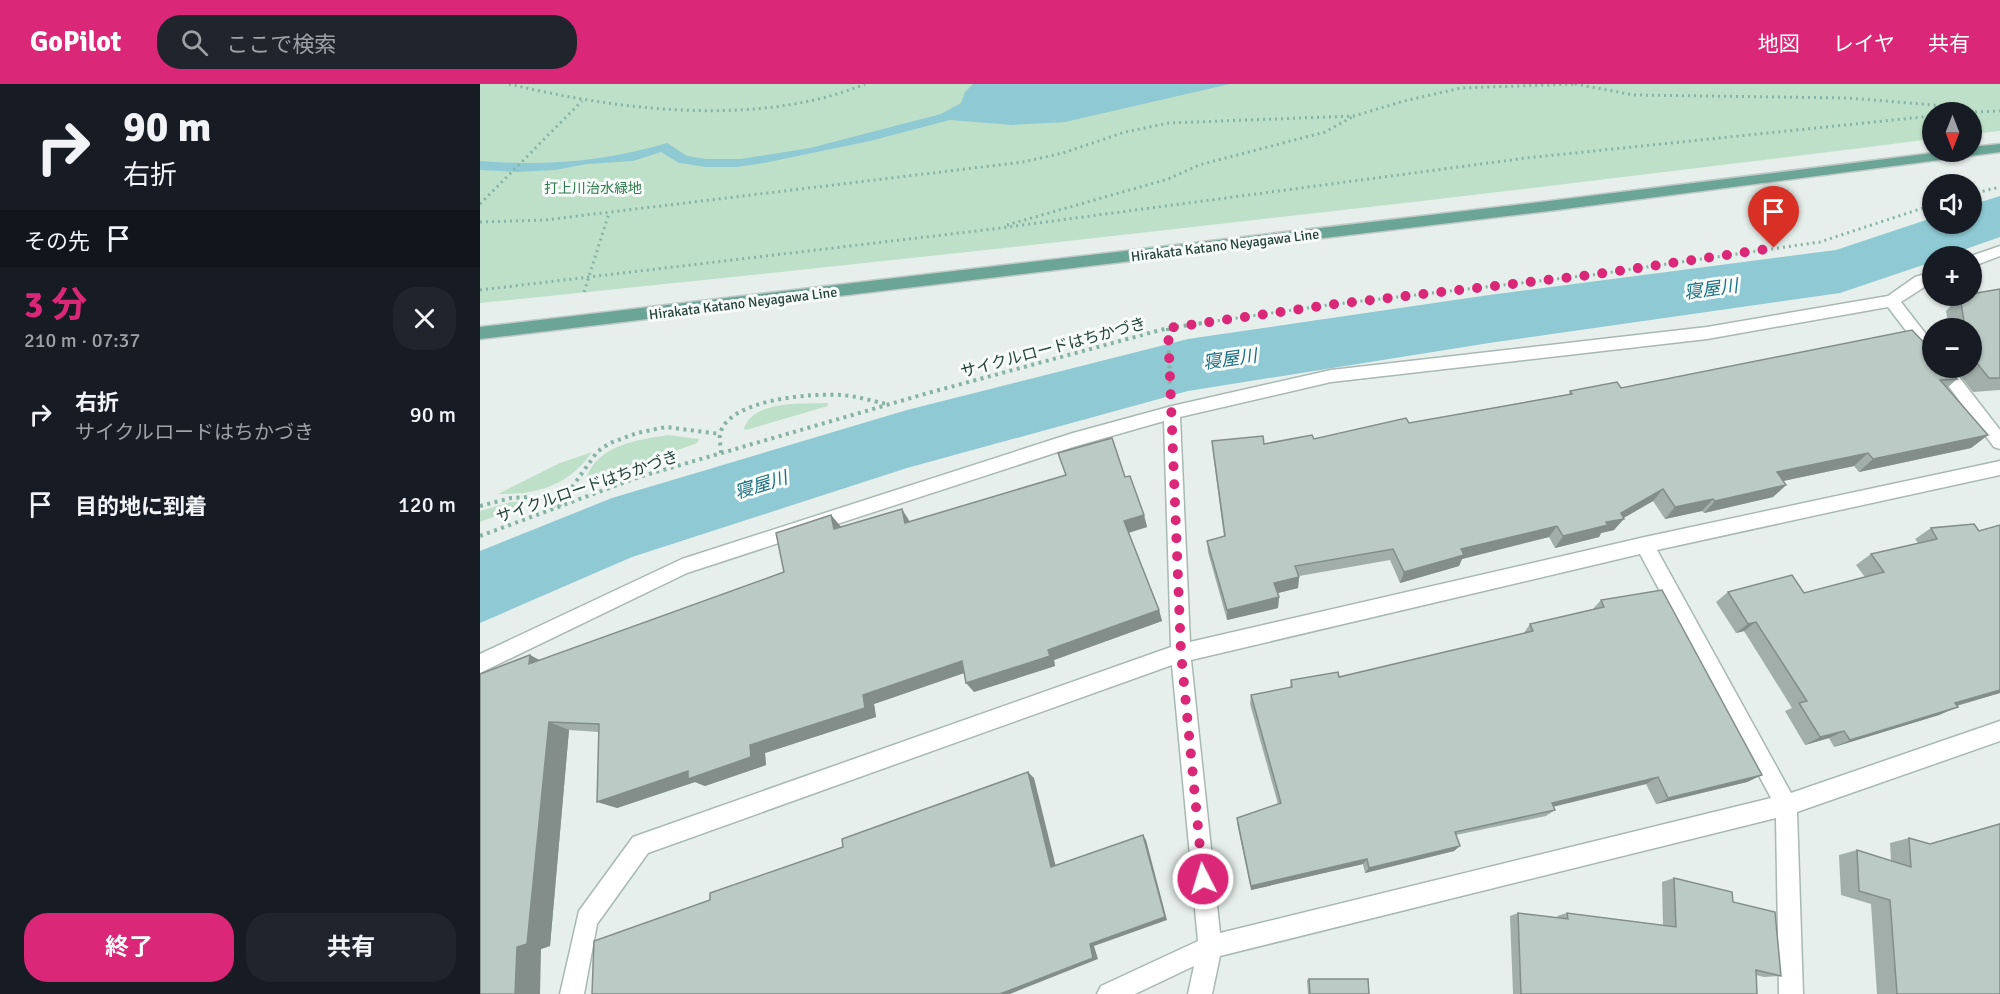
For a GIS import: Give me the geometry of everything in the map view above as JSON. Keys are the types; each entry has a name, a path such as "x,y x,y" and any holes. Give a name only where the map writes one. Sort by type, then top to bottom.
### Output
{"main road":[{"name":"Hirakata Katano Neyagawa Line","path":"1982,150 2000,148"},
{"name":"Hirakata Katano Neyagawa Line","path":"480,333 1537,207 1922,157"}],"street":[{"path":"1982,258 2000,251"},
{"path":"480,664 682,567 1073,440 1172,412 1331,376 1707,333 1892,301 1922,280"},
{"path":"1892,301 1922,340"},
{"path":"1951,378 2000,442"},
{"path":"1172,412 1181,653 1210,947 1200,994"},
{"path":"572,994 587,919 641,845 1181,653 1645,545 2000,468"},
{"path":"1645,545 1786,805 1791,994"},
{"path":"1109,994 1210,947 1786,805 2000,731"}],"path":[{"path":"509,84 582,101 662,109 734,111 798,102 850,91 865,84"},
{"path":"993,230 1168,179 1199,165 1325,132 1354,116 1404,101 1461,88 1575,84 1632,95 1862,100 1922,104"},
{"path":"480,204 582,101"},
{"path":"1982,112 2000,111"},
{"path":"480,222 545,220 609,213 1023,162 1064,153 1125,132 1169,123 1354,116"},
{"path":"480,290 993,230 1526,158 1922,117"},
{"path":"1982,191 2000,187"},
{"name":"サイクルロードはちかづき","path":"480,536 639,477 888,404 1168,328 1336,304 1591,275 1820,242 1922,208"},
{"path":"574,323 609,213"},
{"path":"1168,328 1172,412"},
{"path":"721,453 720,434 724,424 743,410 768,402 842,395 888,404"},
{"path":"480,506 530,496 558,507 597,452 610,443 638,433 666,428 720,434"}],"green space":[{"name":"打上川治水緑地","path":"480,84 2000,84 2000,131 1982,133 1982,102 1922,102 1922,140 1207,226 480,303"},
{"path":"828,403 828,406 746,430 744,428 749,419 768,408 780,405"},
{"path":"668,435 699,439 697,443 590,482 586,479 599,458 609,451 631,442"},
{"path":"592,452 573,473 551,486 527,492 498,494 560,463"},
{"path":"525,501 523,506 480,522 480,511 511,502"}],"water":[{"path":"973,84 1230,84 1065,122 1012,125 950,120 870,141 737,167 706,167 679,163 661,152 633,161 587,164 555,170 517,172 480,170 480,161 551,163 574,161 620,155 667,143 687,156 706,159 741,159 810,148 941,114 961,103 965,92"}],"building":[{"path":"2000,289 2000,378 1989,378 1982,369 1982,318 1963,318 1962,306 1982,306 1982,292"},
{"path":"1912,330 1922,340 1922,378 1956,378 1940,380 1988,435 1873,459 1868,453 1777,472 1786,485 1715,501 1713,499 1675,507 1663,489 1621,513 1624,519 1606,522 1608,525 1563,536 1557,526 1461,549 1464,555 1404,572 1393,549 1295,566 1299,577 1274,583 1279,597 1227,610 1207,541 1225,536 1212,441 1263,436 1264,444 1312,435 1314,439 1406,418 1409,423 1572,394 1570,391 1617,382 1621,388"},
{"path":"1112,438 1125,477 1130,476 1144,515 1124,521 1159,610 1048,650 1050,656 966,683 962,661 863,695 865,708 750,745 751,757 688,779 688,771 597,802 599,724 549,722 527,944 517,947 515,994 480,994 480,674 530,655 529,664 784,572 776,533 831,515 834,529 902,509 905,523 1066,475 1058,453"},
{"path":"1974,524 1979,531 2000,525 2000,690 1955,703 1958,707 1850,740 1844,731 1820,737 1799,703 1807,701 1756,622 1748,624 1728,592 1792,575 1804,593 1884,572 1871,554 1937,539 1931,528"},
{"path":"1662,590 1762,775 1668,798 1658,777 1552,803 1555,810 1455,832 1460,846 1369,868 1367,859 1251,886 1237,818 1281,803 1251,695 1292,687 1291,680 1338,672 1339,677 1533,631 1530,624 1604,607 1601,600"},
{"path":"1028,772 1051,867 1143,835 1165,917 1090,944 1093,958 1000,994 592,994 594,941 710,900 710,893 843,847 842,839"},
{"path":"2000,824 2000,994 1897,994 1890,900 1859,891 1857,850 1911,867 1909,838 1930,844"},
{"path":"1674,878 1732,892 1733,902 1775,912 1781,976 1756,970 1757,994 1521,994 1518,913 1568,919 1567,913 1676,927"},
{"path":"1309,979 1368,979 1369,994 1310,994"}],"waterway":[{"name":"寝屋川","path":"480,588 612,531 907,439 1188,365 1489,319 1840,271 2000,216"}],"route":[{"path":"1203,879 1181,653 1168,328 1336,304 1591,275 1774,248"}]}
